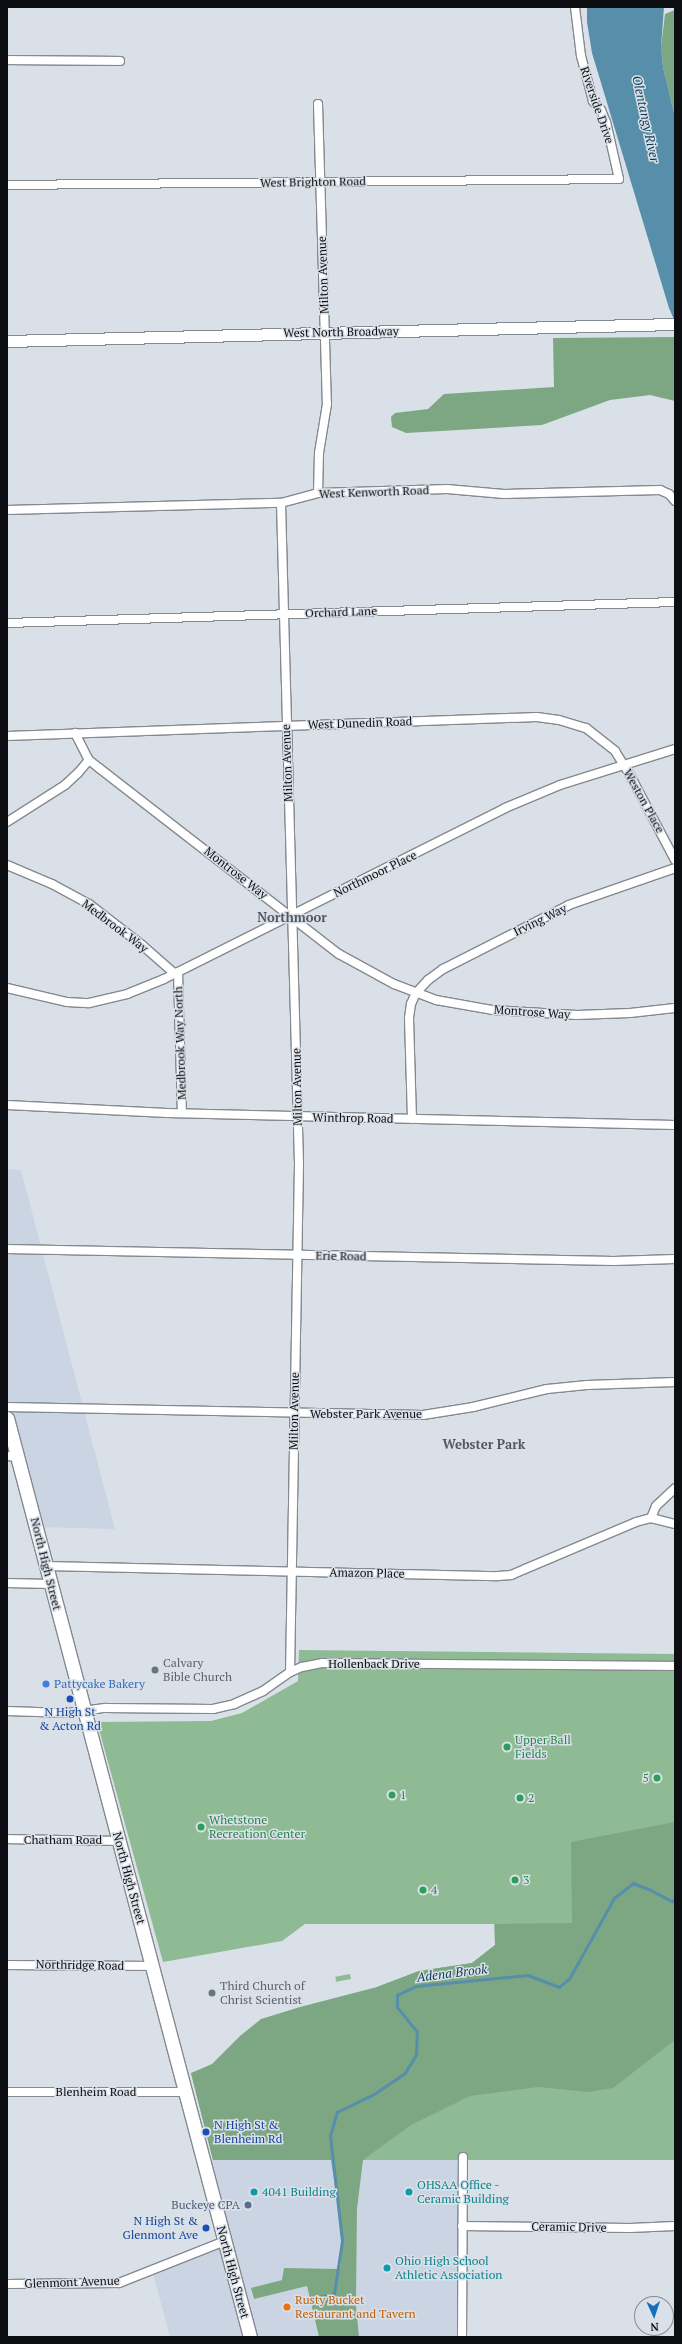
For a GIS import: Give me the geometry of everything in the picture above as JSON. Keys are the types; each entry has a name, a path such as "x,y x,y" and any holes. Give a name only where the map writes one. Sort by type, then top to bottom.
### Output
{"main road":[{"name":"West North Broadway","path":"7,341 675,324"},
{"name":"North High Street","path":"7,1418 12,1456 51,1584 250,2337"}],"street":[{"name":"Riverside Drive","path":"575,7 581,56 593,101 601,110 606,122 619,179"},
{"path":"7,60 120,61"},
{"name":"Milton Avenue","path":"318,104 319,182 327,404 319,453 318,493"},
{"name":"West Brighton Road","path":"7,185 619,179"},
{"name":"West Kenworth Road","path":"7,510 280,503 318,493 447,489 510,494 660,490 669,494 675,501"},
{"name":"Milton Avenue","path":"280,503 298,1117 298,1256 290,1672"},
{"name":"Orchard Lane","path":"7,624 675,602"},
{"name":"West Dunedin Road","path":"7,736 544,718 573,723 586,728 615,751 624,764"},
{"name":"Montrose Way","path":"75,733 88,760 333,950 362,968 416,993 462,1005 534,1013 606,1015 675,1008"},
{"name":"Northmoor Place","path":"7,988 67,1002 89,1003 127,994 176,973 292,917 505,808 560,785 675,749"},
{"path":"7,822 65,785 78,773 88,760"},
{"name":"Weston Place","path":"624,764 675,860"},
{"name":"Medbrook Way","path":"7,865 52,884 89,904 176,973"},
{"name":"Irving Way","path":"416,993 428,980 443,970 534,922 608,890 675,868"},
{"name":"Medbrook Way North","path":"176,973 182,1113"},
{"path":"412,1119 408,1018 416,993"},
{"name":"Winthrop Road","path":"7,1105 298,1117 675,1126"},
{"name":"Erie Road","path":"7,1250 614,1261 675,1259"},
{"name":"Webster Park Avenue","path":"7,1407 294,1414 423,1415 473,1407 547,1390 587,1385 675,1382"},
{"path":"675,1488 656,1506 651,1518 675,1524"},
{"name":"Amazon Place","path":"46,1566 291,1572 511,1575 611,1531 651,1518"},
{"path":"7,1583 51,1584"},
{"name":"Hollenback Drive","path":"7,1711 85,1712 105,1708 201,1709 226,1706 263,1692 290,1672 302,1667 334,1663 675,1666"},
{"name":"Chatham Road","path":"7,1839 118,1841"},
{"name":"Northridge Road","path":"7,1965 152,1966"},
{"name":"Blenheim Road","path":"7,2092 185,2092"},
{"path":"462,2337 463,2157"},
{"name":"Ceramic Drive","path":"462,2226 630,2228 675,2226"},
{"name":"Glenmont Avenue","path":"7,2284 118,2283 225,2241"}],"shaded area":[{"path":"7,1169 21,1170 115,1529 35,1527 17,1457 7,1457"},
{"path":"213,2160 331,2160 343,2239 340,2270 284,2268 283,2280 251,2289 254,2299 307,2286 319,2337 170,2337 152,2270 223,2242 203,2164"},
{"path":"363,2160 462,2160 460,2337 359,2337 356,2306 357,2209"}],"green space":[{"path":"675,10 675,117 663,67 661,47 665,14"},
{"path":"675,337 675,401 650,395 610,400 542,425 406,433 392,427 391,417 395,413 428,409 444,394 554,387 553,338"},
{"path":"299,1650 675,1654 675,2160 213,2160 191,2073 316,2069 377,1987 419,1971 472,1963 495,1945 494,1924 305,1924 282,1941 163,1962 97,1722 211,1721 242,1713 298,1681"},
{"path":"675,1822 675,2040 613,2088 588,2092 538,2087 470,2096 411,2125 363,2160 357,2209 356,2306 359,2337 319,2337 307,2286 254,2299 251,2288 282,2280 284,2268 340,2269 343,2239 331,2160 213,2160 191,2073 212,2064 240,2036 261,2019 377,1987 419,1971 472,1963 495,1945 495,1924 572,1923 571,1842"},
{"path":"350,1974 351,1979 336,1982 335,1977"}],"water":[{"name":"Olentangy River","path":"587,7 664,7 661,47 663,67 675,117 675,322 669,308 592,53 587,22"}],"waterway":[{"name":"Adena Brook","path":"314,2298 334,2294 342,2241 330,2136 337,2112 374,2094 405,2073 416,2055 417,2032 397,2007 397,1995 416,1986 528,1975 559,1987 569,1979 614,1898 633,1883 649,1889 672,1901 675,1900"}],"place":[{"name":"Calvary Bible Church","path":"155,1670"},
{"name":"Pattycake Bakery","path":"46,1684"},
{"name":"N High St & Acton Rd","path":"70,1699"},
{"name":"Upper Ball Fields","path":"507,1747"},
{"name":"5","path":"657,1778"},
{"name":"1","path":"392,1795"},
{"name":"2","path":"520,1798"},
{"name":"Whetstone Recreation Center","path":"201,1827"},
{"name":"3","path":"515,1880"},
{"name":"4","path":"423,1890"},
{"name":"Third Church of Christ Scientist","path":"212,1993"},
{"name":"N High St & Blenheim Rd","path":"206,2132"},
{"name":"4041 Building","path":"254,2192"},
{"name":"OHSAA Office - Ceramic Building","path":"409,2192"},
{"name":"Buckeye CPA","path":"248,2205"},
{"name":"N High St & Glenmont Ave","path":"206,2228"},
{"name":"Ohio High School Athletic Association","path":"387,2268"},
{"name":"Rusty Bucket Restaurant and Tavern","path":"287,2307"}],"district":[{"name":"Northmoor","path":"292,917"},
{"name":"Webster Park","path":"484,1444"}]}
